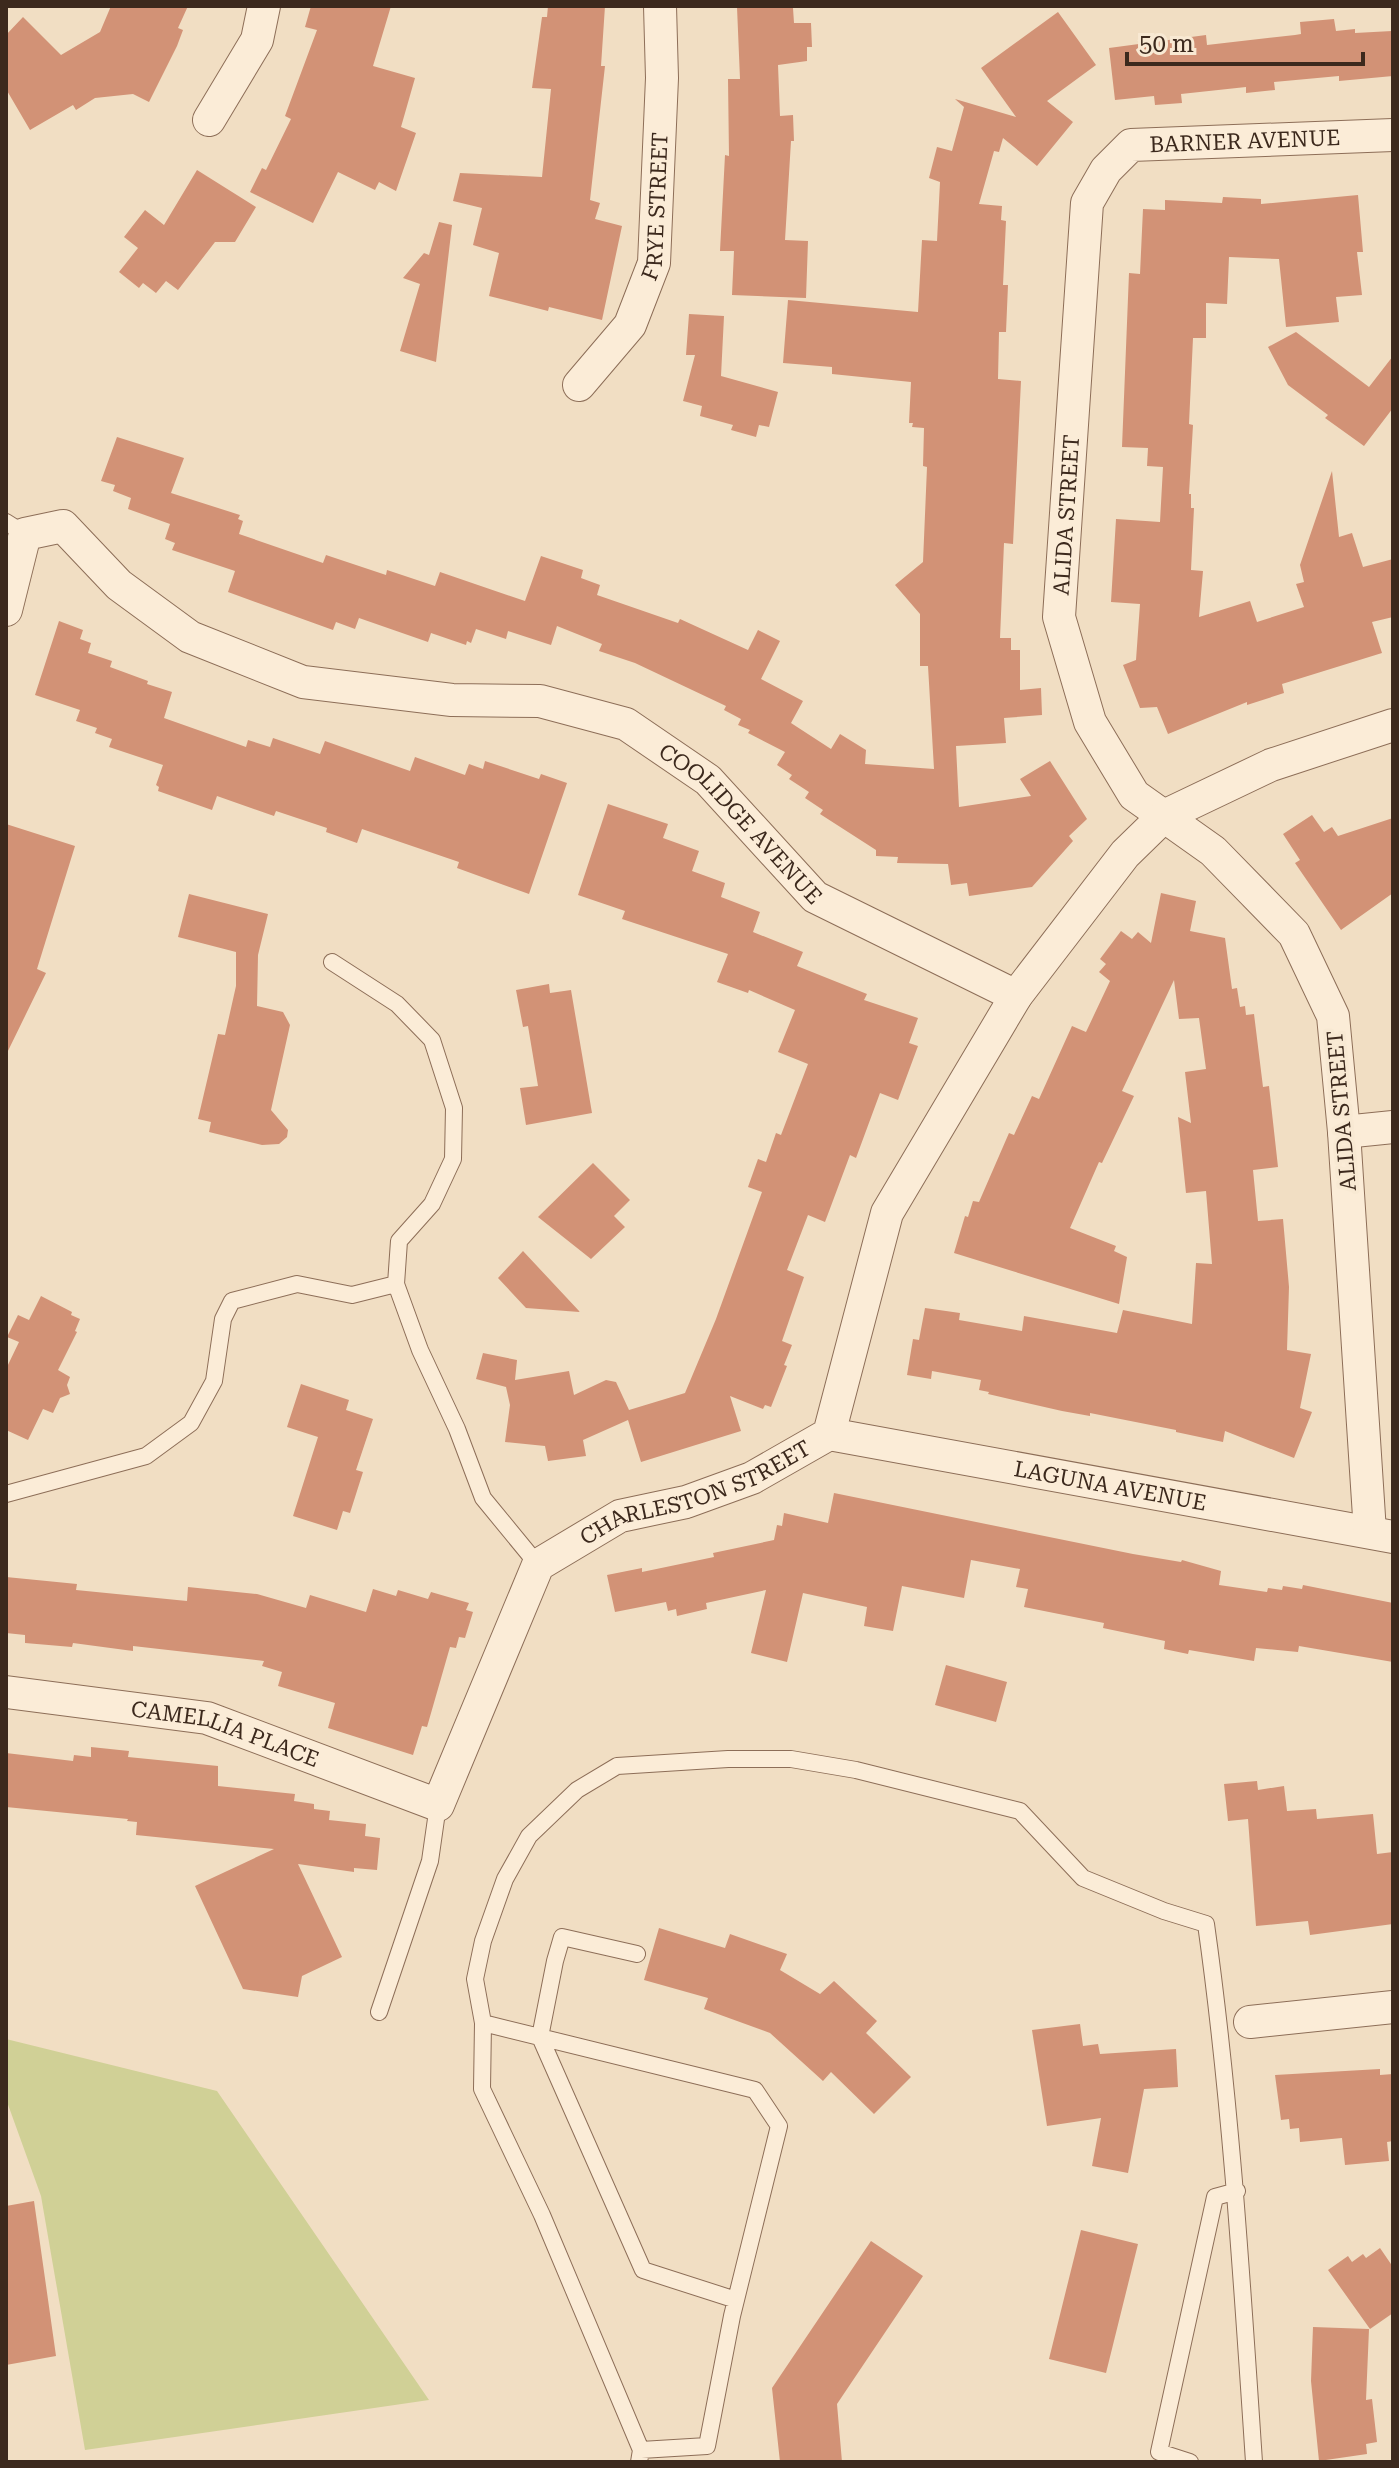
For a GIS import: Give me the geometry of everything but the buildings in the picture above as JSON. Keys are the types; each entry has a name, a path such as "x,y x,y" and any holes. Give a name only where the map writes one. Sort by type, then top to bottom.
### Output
{"street":[{"path":"209,120 257,40 264,6"},
{"name":"FRYE STREET","path":"579,385 630,325 654,263 662,78 660,6"},
{"name":"BARNER AVENUE","path":"1106,170 1131,145 1393,135"},
{"name":"ALIDA STREET","path":"1106,170 1087,203 1059,617 1090,722 1134,795 1213,851 1294,934 1333,1016 1382,1534"},
{"name":"COOLIDGE AVENUE","path":"16,528 63,526 119,585 190,637 303,682 452,700 540,701 626,724 708,780 815,897 1016,996"},
{"path":"6,610 16,528"},
{"path":"1016,996 1125,854 1164,816 1271,765 1393,725"},
{"name":"CHARLESTON STREET","path":"538,1565 620,1516 686,1502 752,1478 829,1434 887,1213 1016,996"},
{"path":"1344,1132 1393,1127"},
{"name":"LAGUNA AVENUE","path":"829,1434 1382,1534"},
{"path":"438,1805 538,1565"},
{"name":"CAMELLIA PLACE","path":"6,1692 207,1718 438,1805"},
{"path":"1236,2025 1393,2007"}],"lane":[{"path":"332,962 397,1004 432,1040 454,1108 453,1159 432,1204 399,1241 396,1284 420,1350 457,1429 483,1498 538,1565"},
{"path":"6,1494 146,1456 191,1423 214,1381 223,1319 232,1301 297,1284 352,1295 396,1284"},
{"path":"483,2023 755,2090 779,2126 736,2300 707,2446 640,2456 542,2215 482,2089 483,2023 475,1979 483,1941 505,1879 529,1836 577,1790 617,1766 728,1759 791,1759 856,1770 1020,1811 1083,1878 1164,1911 1206,1924 1236,2025 1237,2191 1254,2462"},
{"path":"379,2012 430,1861 438,1805"},
{"path":"637,1954 562,1937 540,2037 643,2270 736,2300"},
{"path":"1190,2462 1159,2452 1215,2197 1237,2191"}],"green space":[{"path":"6,2039 217,2091 429,2400 85,2450 41,2196 6,2099"}]}
